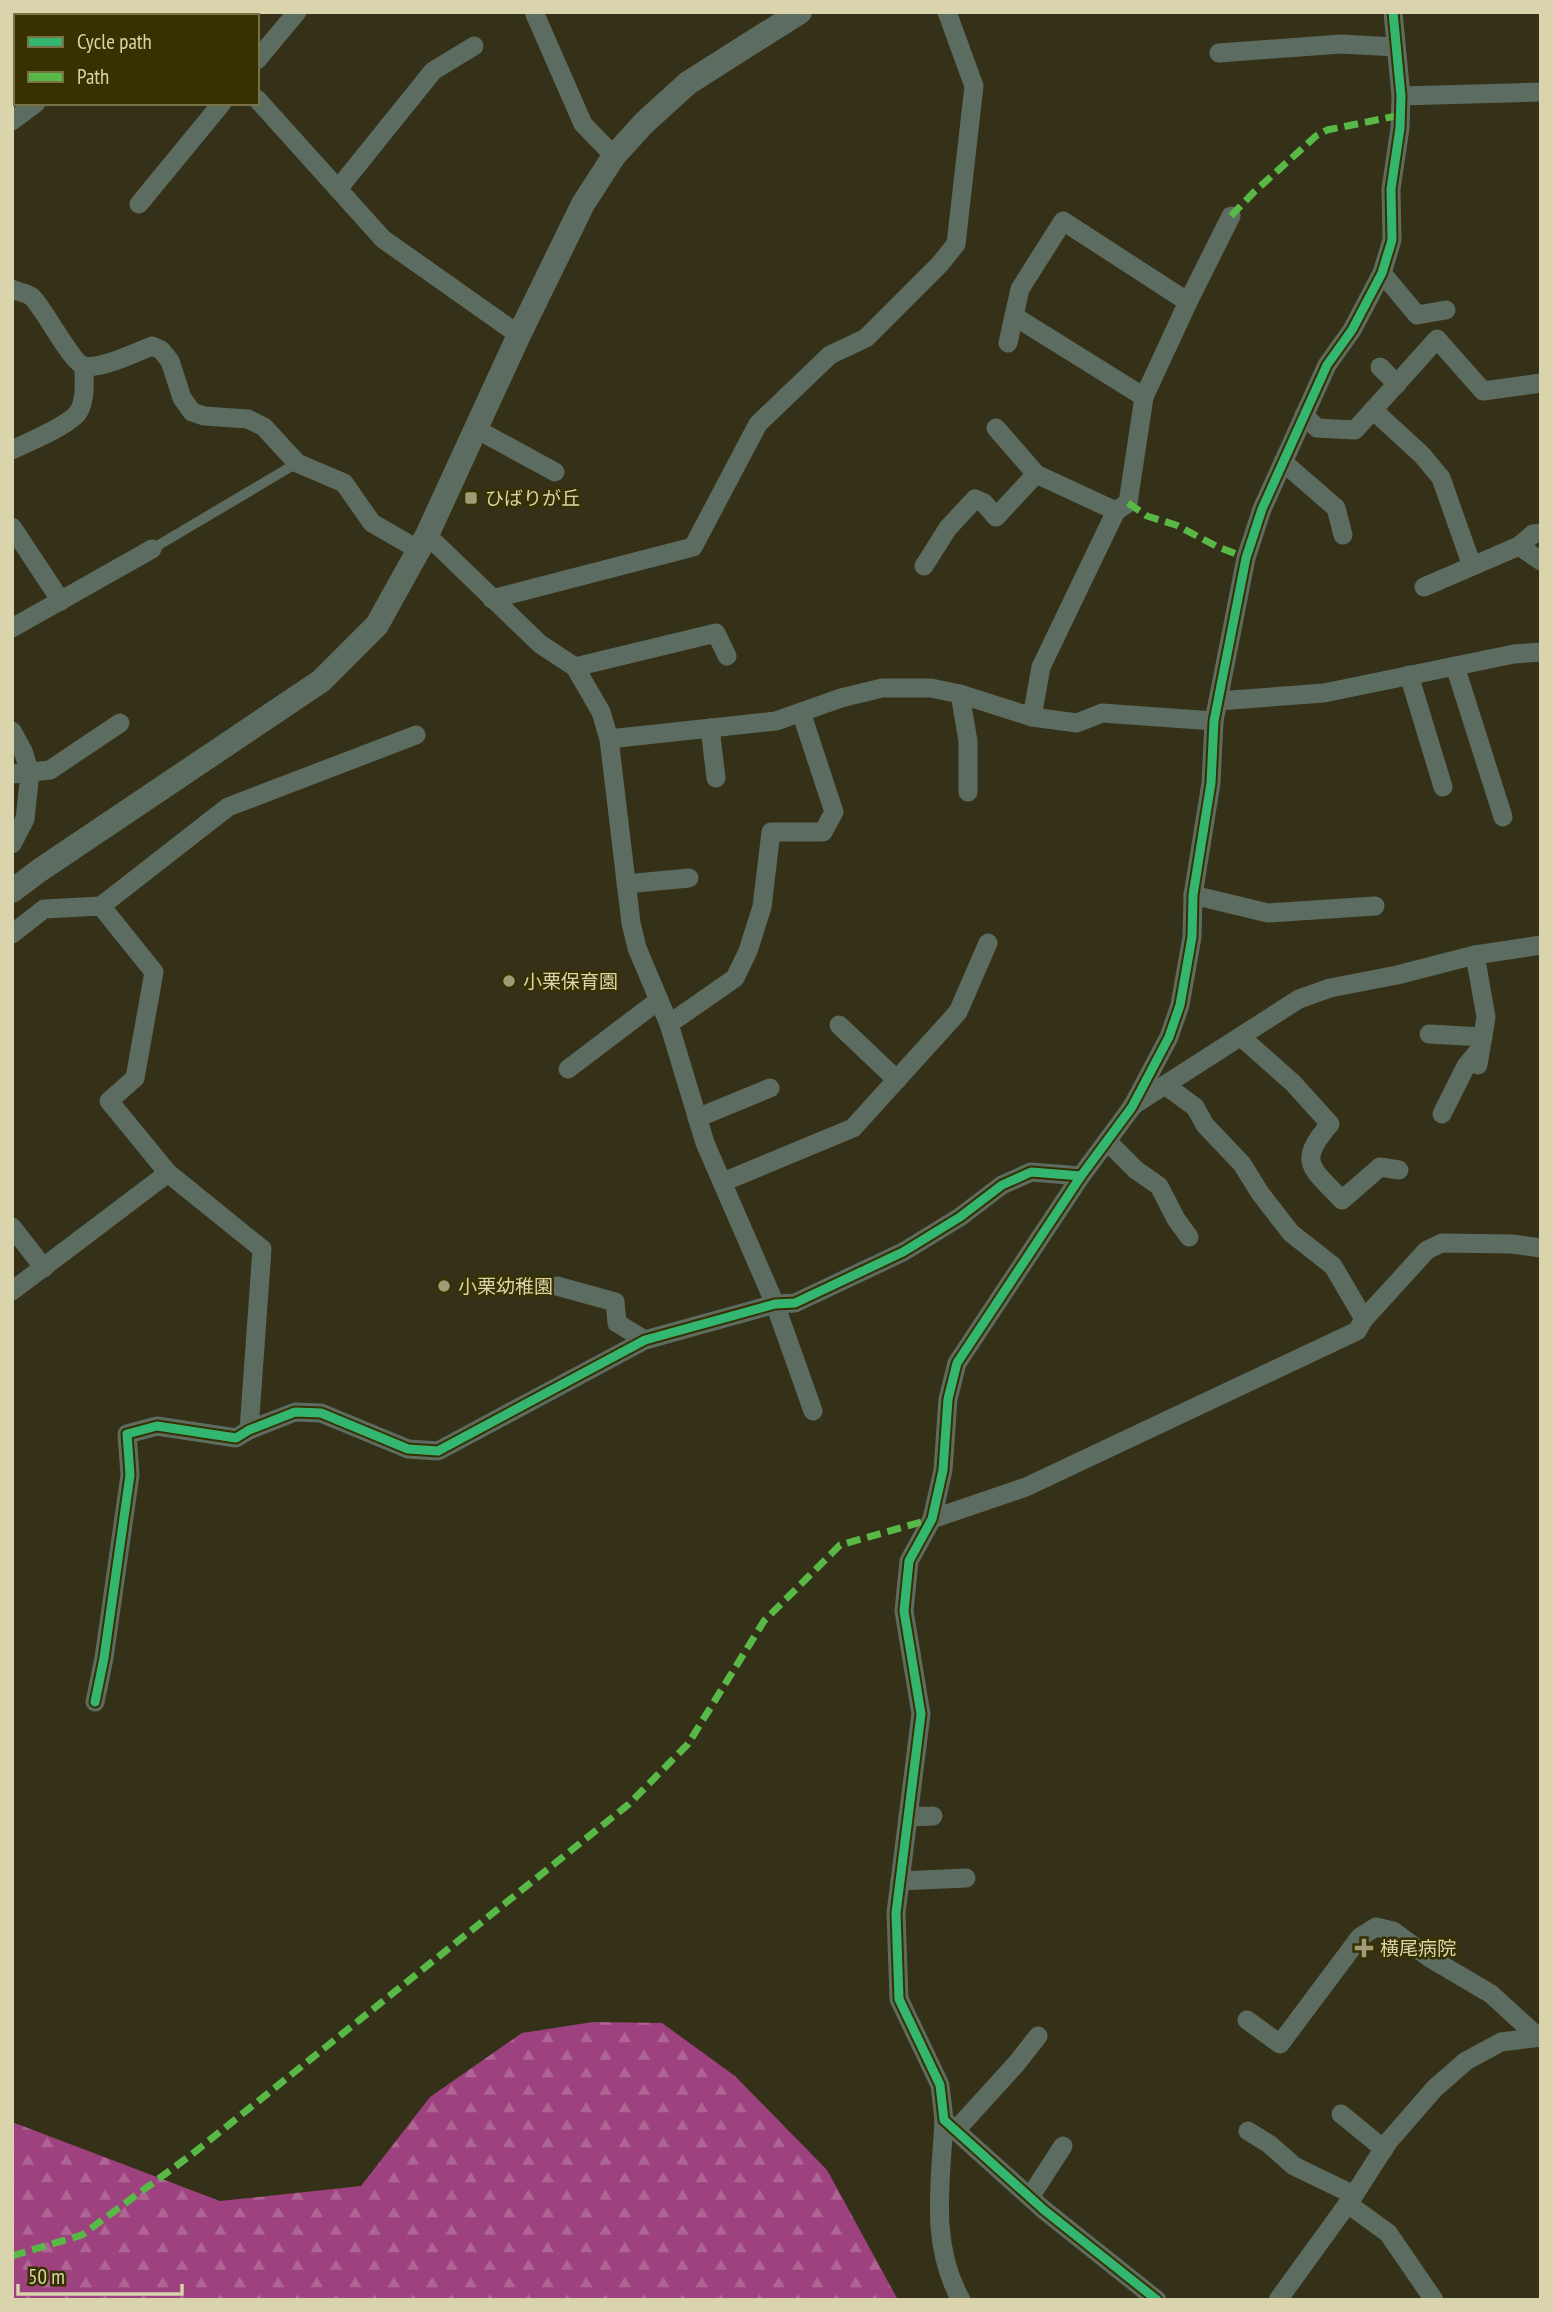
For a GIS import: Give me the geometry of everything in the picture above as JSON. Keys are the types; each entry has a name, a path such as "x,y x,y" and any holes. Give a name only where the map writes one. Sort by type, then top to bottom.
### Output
{"street":[{"path":"259,58 297,12"},
{"path":"534,12 583,124 614,156"},
{"path":"12,891 321,681 377,625 423,542 583,204 614,156 644,123 688,83 800,12"},
{"path":"492,599 693,547 758,424 830,355 866,338 940,264 956,244 974,86 947,12"},
{"path":"961,2300 939,2240 938,2216 950,2125 940,2085 899,1999 896,1913 921,1714 904,1611 909,1561 932,1519 943,1470 948,1399 957,1363 1081,1176 1132,1107 1169,1037 1180,1005 1192,937 1193,895 1211,783 1214,721 1246,558 1262,509 1304,415 1327,365 1352,330 1382,273 1392,240 1391,189 1400,128 1401,96 1393,12"},
{"path":"1219,53 1341,44 1396,47"},
{"path":"338,189 433,71 474,46"},
{"path":"1401,96 1541,92"},
{"path":"259,101 383,239 519,335"},
{"path":"12,121 33,105"},
{"path":"139,204 220,105"},
{"path":"1032,718 1041,667 1116,511 1128,503 1144,397 1231,216"},
{"path":"1007,343 1020,289 1063,221 1188,302"},
{"path":"1382,273 1417,314 1446,310"},
{"path":"13,290 30,295 75,360 85,366 100,365 152,346 161,350 170,361 182,398 192,411 204,416 248,419 264,427 297,463 344,483 372,523 423,542 492,599 540,644 575,667 601,712 609,740 631,923 637,948 669,1024 705,1143 775,1304 813,1411"},
{"path":"1014,316 1144,397"},
{"path":"1304,415 1317,428 1355,430 1437,339 1483,391 1541,383"},
{"path":"12,450 70,420 79,412 85,366"},
{"path":"1380,367 1397,384"},
{"path":"1373,410 1422,455 1441,478 1472,566"},
{"path":"996,428 1036,474 1116,511"},
{"path":"476,429 555,472"},
{"path":"1283,462 1336,508 1343,535"},
{"path":"924,566 948,528 975,499 984,503 996,517 1036,474"},
{"path":"12,527 61,601"},
{"path":"1424,587 1518,546 1533,534 1541,533"},
{"path":"1518,546 1541,561"},
{"path":"12,628 152,549"},
{"path":"575,667 716,633 727,656"},
{"path":"1218,701 1324,693 1514,654 1541,652"},
{"path":"1455,666 1503,817"},
{"path":"1409,675 1443,787"},
{"path":"609,740 776,721 841,698 882,688 931,688 960,694 1032,718 1077,723 1102,713 1214,721"},
{"path":"960,694 968,741 968,792"},
{"path":"669,1024 735,978 748,951 762,907 771,832 822,832 834,812 801,712"},
{"path":"21,774 50,770 120,723"},
{"path":"710,728 716,778"},
{"path":"12,731 23,751 21,774 26,819 12,844"},
{"path":"12,934 44,909 101,906 228,807 416,735"},
{"path":"626,884 689,878"},
{"path":"1193,895 1268,913 1375,906"},
{"path":"101,906 154,972 135,1078 110,1101 168,1173 262,1250 249,1430"},
{"path":"723,1182 853,1129 958,1012 988,943"},
{"path":"1132,1107 1299,999 1330,988 1397,975 1475,955 1541,945"},
{"path":"1442,1114 1466,1066 1480,1050 1486,1017 1475,955"},
{"path":"568,1069 659,1000"},
{"path":"839,1025 897,1080"},
{"path":"1429,1034 1480,1050"},
{"path":"1241,1037 1293,1083 1330,1124 1315,1142 1309,1156 1312,1168 1342,1200 1381,1167 1399,1170"},
{"path":"1165,1085 1195,1107 1205,1125 1242,1164 1259,1193 1291,1233 1333,1266 1364,1319"},
{"path":"697,1118 770,1088"},
{"path":"1107,1141 1136,1170 1159,1186 1189,1237"},
{"path":"95,1702 104,1658 130,1475 128,1434 157,1426 236,1438 295,1412 321,1413 408,1449 438,1451 645,1340 775,1304 795,1303 903,1252 960,1217 1002,1185 1031,1172 1081,1176"},
{"path":"12,1291 168,1173"},
{"path":"12,1227 44,1268"},
{"path":"932,1519 1026,1487 1357,1331 1364,1319 1427,1250 1442,1243 1512,1244 1541,1248"},
{"path":"557,1286 615,1302 617,1323 645,1340"},
{"path":"908,1817 933,1816"},
{"path":"900,1881 966,1878"},
{"path":"1247,2020 1280,2044 1360,1937 1376,1927 1393,1931 1430,1958 1492,1994 1539,2037"},
{"path":"950,2125 1017,2063 1038,2036"},
{"path":"1283,2297 1384,2149 1435,2088 1466,2061 1501,2042 1539,2037"},
{"path":"1340,2114 1384,2149"},
{"path":"950,2125 1030,2197 1157,2300"},
{"path":"1248,2131 1294,2165 1351,2199 1388,2233 1434,2300"},
{"path":"1030,2197 1063,2146"}],"lane":[{"path":"152,549 297,463"}],"green space":[{"path":"593,2022 662,2023 735,2076 827,2170 898,2300 12,2300 12,2122 220,2201 361,2186 430,2097 522,2033"}],"marked path":[{"path":"1231,216 1316,136 1327,130 1401,115"},
{"path":"1128,503 1147,516 1176,525 1246,558"},
{"path":"12,2256 82,2235 191,2155 629,1804 688,1744 764,1621 840,1545 932,1519"}],"cycle path":[{"path":"1157,2300 1044,2210 944,2120 940,2085 899,1999 896,1913 921,1714 904,1611 909,1561 932,1519 943,1470 948,1399 957,1363 1081,1176 1132,1107 1169,1037 1180,1005 1192,937 1193,895 1211,783 1214,721 1246,558 1262,509 1327,365 1352,330 1382,273 1392,240 1391,189 1400,128 1401,96 1393,12"},
{"path":"95,1702 104,1658 130,1475 127,1434 157,1426 236,1438 295,1412 321,1413 408,1449 438,1451 645,1340 775,1304 795,1303 903,1252 960,1217 1002,1185 1031,1172 1081,1176"}],"place":[{"name":"ひばりが丘","path":"471,498"},
{"name":"小栗保育園","path":"509,981"},
{"name":"小栗幼稚園","path":"444,1286"},
{"name":"横尾病院","path":"1364,1948"}]}
